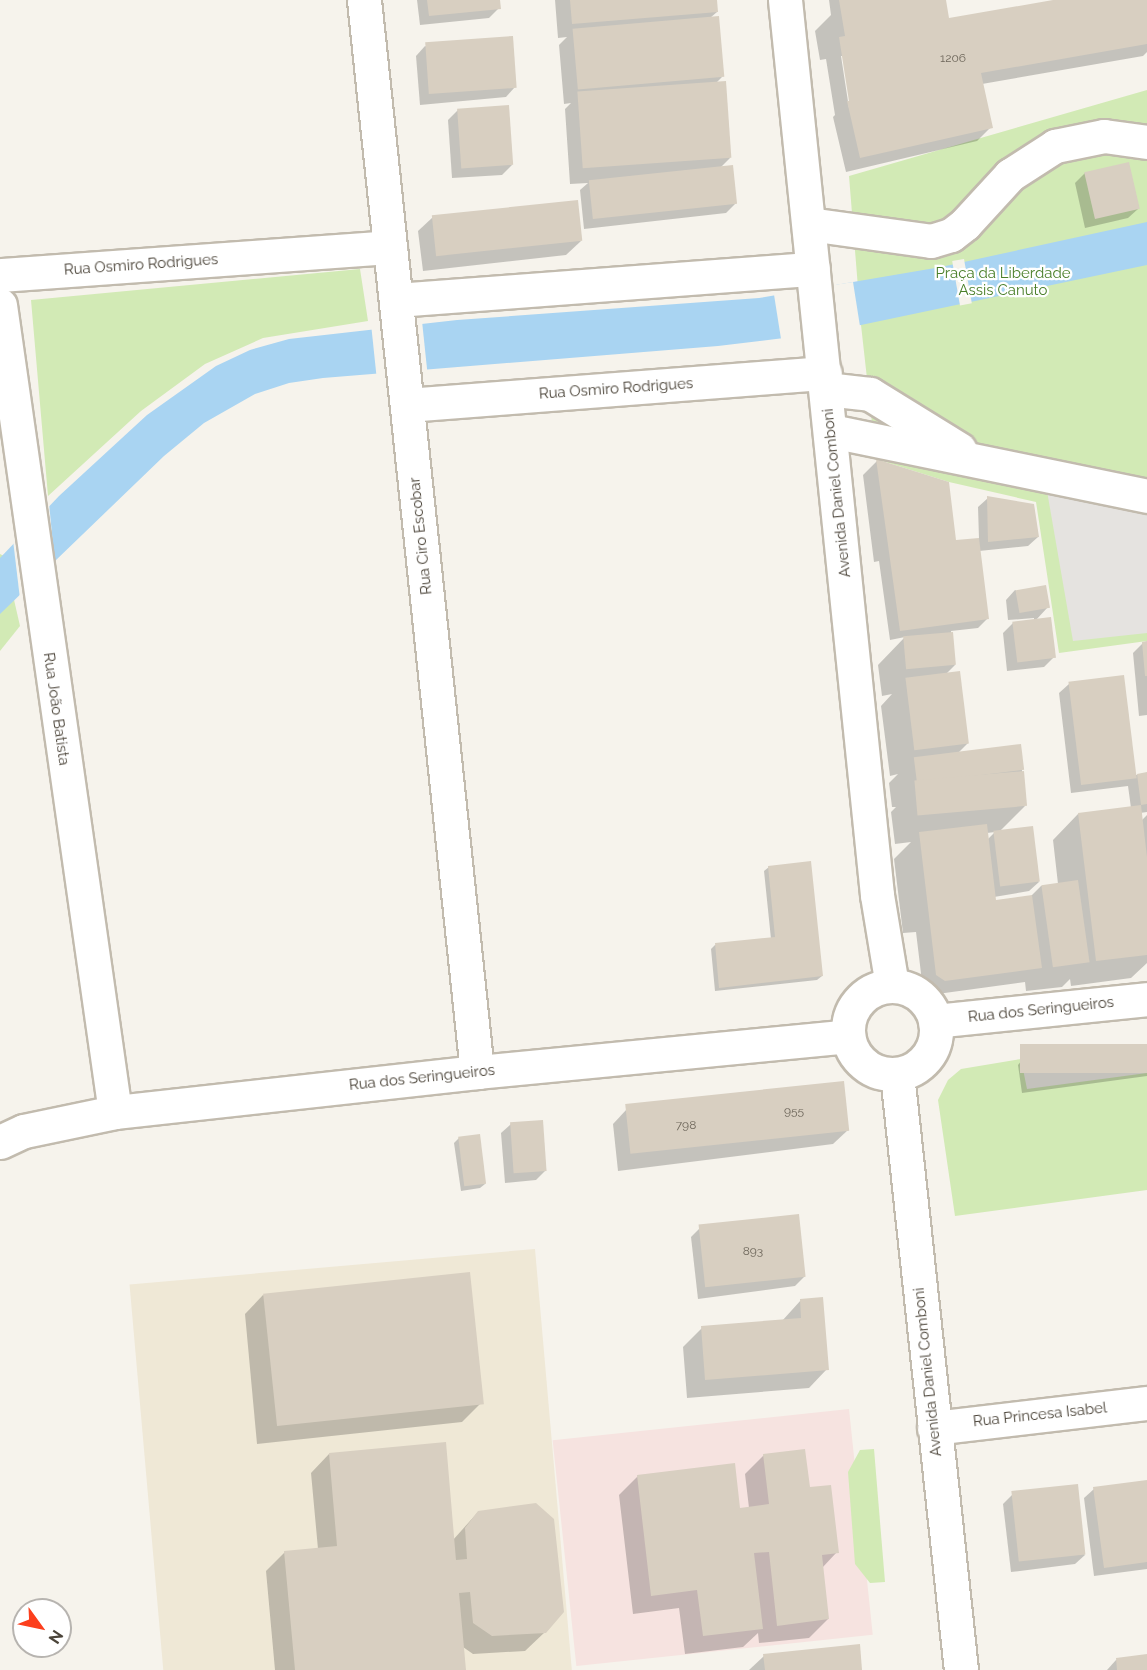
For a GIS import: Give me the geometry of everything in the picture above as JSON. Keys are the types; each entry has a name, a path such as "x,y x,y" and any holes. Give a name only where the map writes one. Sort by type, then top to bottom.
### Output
{"street":[{"name":"Rua Ciro Escobar","path":"364,0 477,1072"},
{"name":"Avenida Daniel Comboni","path":"785,0 875,874 892,986"},
{"path":"808,224 931,241 951,235 965,224 1010,175 1055,146 1104,136 1147,142"},
{"name":"Rua Osmiro Rodrigues","path":"0,275 390,247"},
{"path":"397,311 814,278"},
{"name":"Rua João Batista","path":"0,306 115,1112"},
{"name":"Rua Osmiro Rodrigues","path":"406,392 826,381 870,394 977,460"},
{"path":"831,431 1147,496"},
{"path":"892,986 906,988 919,995 929,1006 935,1021 936,1035 927,1055 911,1070 897,1074 883,1074 859,1061 848,1036 854,1007 864,996 877,988 892,986"},
{"name":"Rua dos Seringueiros","path":"935,1021 1147,999"},
{"name":"Rua dos Seringueiros","path":"0,1142 24,1131 115,1112 477,1072 848,1036"},
{"name":"Avenida Daniel Comboni","path":"897,1074 961,1670"},
{"name":"Rua Princesa Isabel","path":"934,1428 1147,1403"}],"shaded area":[{"path":"1047,491 1147,508 1147,633 1073,641"},
{"path":"535,1249 572,1670 163,1670 130,1284"},
{"path":"849,1409 873,1635 576,1666 553,1440"}],"green space":[{"name":"Praça da Liberdade Assis Canuto","path":"1147,90 1147,641 1059,653 1036,502 949,482 876,459 861,325 849,176"},
{"path":"360,269 368,321 263,338 205,364 141,411 48,496 31,300"},
{"path":"0,554 4,556 20,626 0,651"},
{"path":"1021,1059 1027,1089 1147,1073 1147,1190 955,1216 938,1100 948,1080 961,1069"},
{"path":"874,1449 885,1582 870,1583 855,1564 848,1472 860,1450"}],"water":[{"path":"1147,222 1147,265 861,325 800,336 718,346 323,378 289,383 255,394 204,423 164,456 0,614 0,558 59,496 147,415 216,366 250,350 289,339 457,320 759,298 941,267"}],"pier":[{"path":"964,259 972,303 960,305 952,261"},
{"path":"853,282 860,328 781,341 774,295"},
{"path":"422,321 427,371 377,376 371,326"},
{"path":"49,503 55,565 20,599 13,540"}],"building":[{"path":"427,0 500,0 501,9 429,16"},
{"path":"570,0 717,0 718,12 572,24"},
{"path":"839,0 946,0 949,18 1053,0 1147,0 1147,44 981,73 993,128 860,158 847,101 849,101 839,37 845,36"},
{"path":"719,16 724,77 578,90 573,29"},
{"path":"513,36 517,88 429,94 425,42"},
{"path":"726,81 731,158 583,168 577,91"},
{"path":"509,105 513,165 461,168 457,109"},
{"path":"1129,162 1140,209 1095,219 1084,172"},
{"path":"733,165 737,204 593,219 589,180"},
{"path":"578,200 582,241 436,256 432,215"},
{"path":"876,459 949,482 956,540 979,538 989,619 900,631"},
{"path":"987,496 1034,504 1039,537 988,542"},
{"path":"1046,585 1050,608 1019,613 1015,590"},
{"path":"1051,617 1056,658 1017,662 1012,622"},
{"path":"953,632 956,665 906,669 903,636"},
{"path":"1147,641 1147,676 1145,676 1142,642"},
{"path":"960,671 969,743 914,750 905,678"},
{"path":"1124,675 1137,778 1081,785 1068,682"},
{"path":"1021,744 1024,770 917,783 914,757"},
{"path":"1024,771 1027,806 917,815 914,781"},
{"path":"1147,772 1147,804 1141,805 1137,774"},
{"path":"1141,805 1147,857 1147,955 1096,961 1078,813"},
{"path":"987,824 996,900 1032,895 1042,968 945,981 936,975 919,832"},
{"path":"1033,826 1040,882 1000,886 993,831"},
{"path":"811,861 823,976 719,988 715,943 775,937 768,866"},
{"path":"1078,880 1090,962 1053,967 1041,885"},
{"path":"1020,1044 1147,1044 1147,1073 1020,1073"},
{"path":"844,1081 849,1131 630,1154 625,1104"},
{"path":"543,1120 547,1171 514,1173 510,1122"},
{"path":"480,1134 486,1184 464,1186 458,1137"},
{"path":"799,1214 806,1277 705,1287 699,1225"},
{"path":"470,1272 484,1404 277,1426 263,1294"},
{"path":"823,1297 829,1370 705,1380 701,1326 801,1318 800,1299"},
{"path":"446,1442 456,1560 467,1559 465,1528 478,1511 536,1503 554,1519 564,1612 546,1633 492,1636 473,1623 470,1592 459,1593 466,1670 295,1670 284,1551 337,1546 329,1453"},
{"path":"805,1449 810,1487 831,1485 839,1553 822,1555 829,1619 777,1626 769,1552 754,1553 763,1629 703,1636 697,1590 651,1596 637,1475 735,1463 740,1508 769,1504 763,1454"},
{"path":"1147,1480 1147,1562 1104,1568 1093,1487"},
{"path":"1078,1484 1085,1555 1019,1562 1011,1491"},
{"path":"860,1644 862,1670 765,1670 763,1654"},
{"path":"1147,1654 1147,1670 1117,1670 1116,1658"}]}
